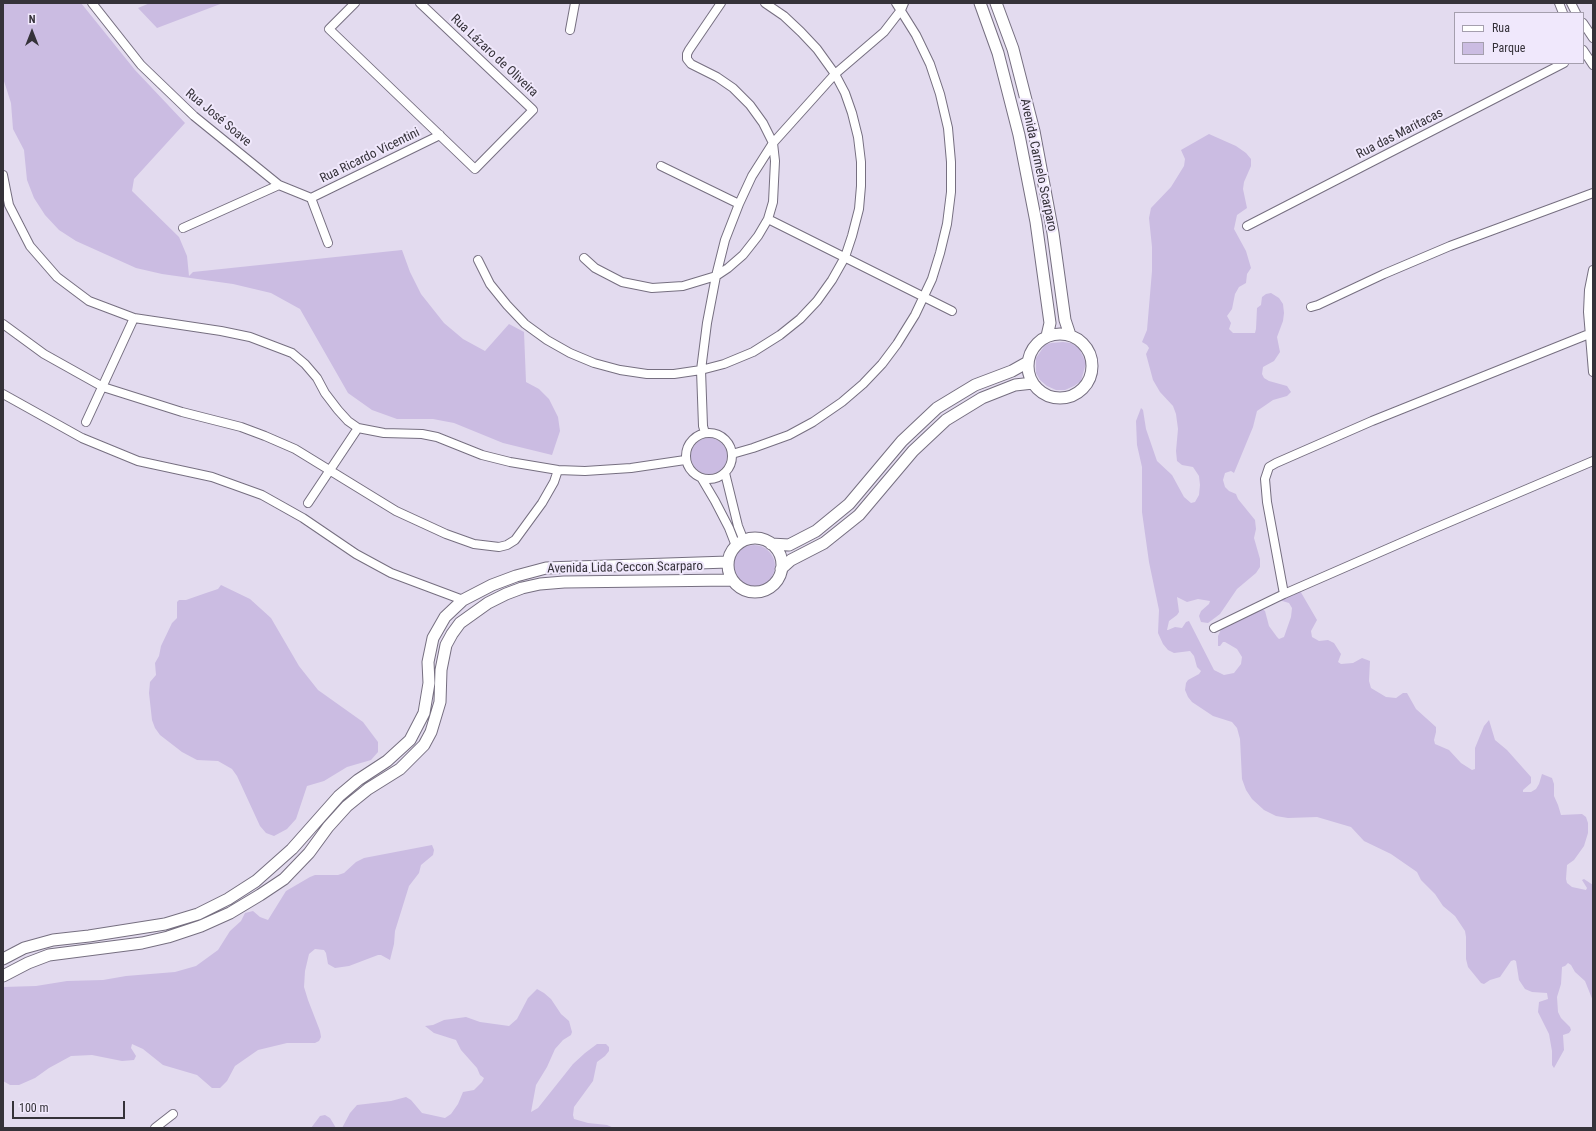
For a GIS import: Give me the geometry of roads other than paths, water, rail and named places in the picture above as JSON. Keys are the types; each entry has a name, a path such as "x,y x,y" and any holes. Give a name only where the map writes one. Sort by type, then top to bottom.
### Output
{"main road":[{"name":"Avenida Carmelo Scarparo","path":"980,3 998,53 1019,135 1036,222 1050,323 1048,336"},
{"name":"Avenida Carmelo Scarparo","path":"996,3 1012,49 1034,131 1054,233 1065,320 1070,335"},
{"path":"1058,334 1070,335 1080,340 1088,348 1092,358 1093,370 1083,389 1073,395 1062,398 1051,397 1041,392 1033,384 1029,373 1028,362 1031,351 1038,342 1048,336 1058,334"},
{"path":"1028,362 1012,371 975,385 937,408 902,441 849,504 816,531 789,545 771,544 758,539 740,543 730,553 728,562 728,572 732,580 738,587 747,591 756,592 765,590 776,581 782,568 791,560 824,543 859,515 913,451 946,420 982,398 1015,386 1033,384"},
{"path":"771,544 781,559 782,568"},
{"name":"Avenida Lida Ceccon Scarparo","path":"3,959 24,948 54,940 165,924 198,914 228,899 256,880 292,849 339,796 358,780 387,762 410,740 424,713 429,683 428,662 433,638 445,617 463,600 492,585 516,576 546,568 728,562"},
{"name":"Avenida Lida Ceccon Scarparo","path":"3,976 28,963 49,955 142,943 168,937 201,926 230,913 260,895 284,878 309,853 328,827 347,806 368,789 400,769 424,745 431,732 440,702 441,670 446,645 460,623 488,602 522,588 540,584 564,582 732,580"}],"street":[{"name":"Rua José Soave","path":"92,3 141,64 194,116 279,185 311,198"},
{"path":"354,3 329,29 440,136"},
{"name":"Rua Lázaro de Oliveira","path":"420,3 533,110 475,170 440,136"},
{"path":"570,30 575,3"},
{"path":"584,258 595,268 608,276 637,286 668,288 683,286 716,276 728,268 743,255 758,236 768,219 773,202 775,161 773,143 763,123 750,105 734,88 717,77 691,64 687,59 689,50 721,3"},
{"path":"478,260 490,284 507,305 531,328 547,340 570,353 601,365 620,370 647,374 674,374 701,370 724,364 753,352 780,335 800,319 817,301 832,280 845,257 852,236 858,209 861,186 861,162 858,137 852,114 845,93 835,74 802,32 784,16 765,3"},
{"path":"1571,3 1576,12"},
{"path":"705,433 703,426 701,370 707,322 725,240 739,204 752,176 773,143 835,74 884,32 900,5"},
{"path":"732,454 789,435 813,422 842,402 863,384 898,344 924,297 940,253 947,224 951,192 951,162 948,128 940,94 930,64 900,5"},
{"path":"1584,24 1593,38"},
{"path":"1584,52 1593,65"},
{"name":"Rua das Maritacas","path":"1247,226 1562,64"},
{"name":"Rua Ricardo Vicentini","path":"311,198 440,136"},
{"path":"661,166 739,204"},
{"path":"3,175 9,205 30,246 57,277 89,301 134,318 221,331 250,337 292,353 305,364 317,378 325,393 338,410 348,421 358,428 384,433 422,434 437,437 482,455 510,462 558,470 584,471 631,468 686,460"},
{"path":"183,228 279,185"},
{"path":"1311,307 1450,246 1593,193"},
{"path":"311,198 328,243"},
{"path":"768,219 952,311"},
{"path":"1593,270 1589,290 1589,334 1593,372"},
{"path":"86,422 134,318"},
{"path":"3,324 44,354 103,387 182,412 241,427 295,449 403,515 446,534 474,544 499,547 507,545 515,540 542,503 554,482 558,470"},
{"path":"1284,594 1266,494 1265,479 1269,467 1386,415 1589,334"},
{"path":"3,394 82,438 138,461 212,478 262,495 303,518 356,554 391,573 463,600"},
{"path":"308,503 358,428"},
{"path":"702,479 712,479 721,476 731,464 732,454 728,444 725,439 716,434 700,434 691,441 686,450 686,460 690,470 702,479 740,543"},
{"path":"1214,628 1284,594 1593,461"},
{"path":"725,473 738,526 740,543"},
{"path":"155,1128 173,1114"}]}
